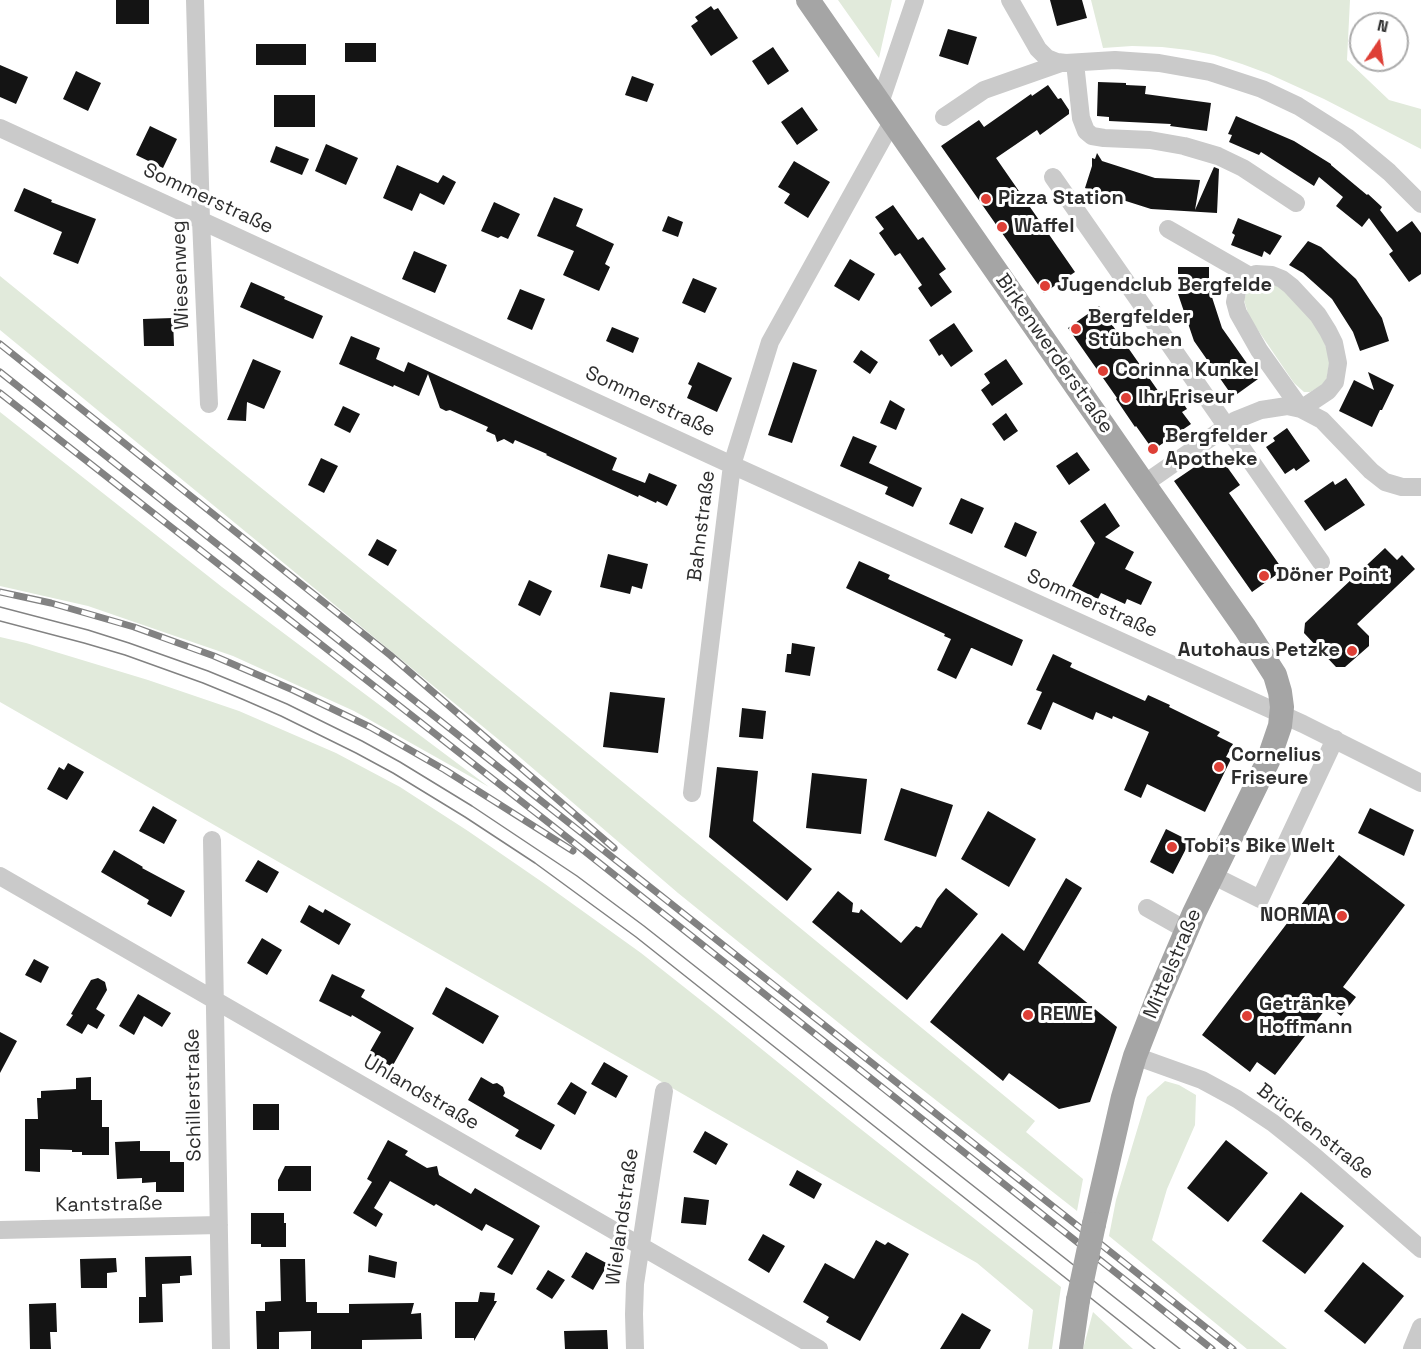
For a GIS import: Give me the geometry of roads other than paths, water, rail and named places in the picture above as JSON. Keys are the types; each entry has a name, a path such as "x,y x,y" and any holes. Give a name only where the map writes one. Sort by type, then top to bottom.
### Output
{"main road":[{"name":"Birkenwerderstraße","path":"808,0 1245,628 1270,667 1280,692 1282,715"},
{"name":"Mittelstraße","path":"1071,1349 1078,1300 1094,1224 1135,1056 1186,930 1268,761 1277,738 1282,715"}],"street":[{"name":"Wiesenweg","path":"195,0 209,404"},
{"name":"Bahnstraße","path":"692,793 732,465 770,342 886,112 915,0"},
{"path":"1010,0 1038,49 1047,58 1068,63"},
{"path":"944,117 984,90 1068,63 1115,60 1159,63 1210,72 1262,89 1298,106 1362,148 1421,204"},
{"path":"1068,63 1081,118 1086,130 1092,136 1150,140 1184,146 1218,156 1250,171 1296,203"},
{"name":"Sommerstraße","path":"0,128 732,465 1335,739 1421,783"},
{"path":"1053,177 1320,561"},
{"path":"1168,229 1250,276"},
{"path":"1272,275 1291,286 1318,315 1334,343 1338,368 1335,382 1328,391 1301,409 1258,350 1238,313 1235,302 1236,291 1240,284 1250,276 1272,275"},
{"path":"1144,484 1226,426 1246,415 1282,406 1301,409 1317,416 1380,479 1396,486 1421,487"},
{"path":"1212,875 1260,899 1335,739"},
{"name":"Schillerstraße","path":"212,840 221,1349"},
{"name":"Uhlandstraße","path":"0,876 819,1349"},
{"path":"1147,908 1186,930"},
{"name":"Brückenstraße","path":"1135,1056 1202,1080 1264,1117 1313,1155 1421,1249"},
{"name":"Wielandstraße","path":"635,1349 635,1284 663,1091"},
{"name":"Kantstraße","path":"0,1230 219,1225"},
{"path":"1412,1349 1421,1327"}],"tram line":[{"path":"0,607 129,643 247,687 362,741 472,806 577,876 644,926 1180,1349"},
{"path":"0,621 125,655 242,699 356,753 465,817 535,863 636,937 1155,1349"}],"railway":[{"path":"0,344 390,655 614,848"},
{"path":"0,372 1233,1349"},
{"path":"0,393 549,823 1212,1349"},
{"path":"0,592 51,603 134,627 214,656 293,690 370,727 445,770 573,851"}],"place":[{"name":"Pizza Station","path":"986,199"},
{"name":"Waffel","path":"1002,227"},
{"name":"Jugendclub Bergfelde","path":"1045,286"},
{"name":"Bergfelder Stübchen","path":"1076,329"},
{"name":"Corinna Kunkel","path":"1103,371"},
{"name":"Ihr Friseur","path":"1126,398"},
{"name":"Bergfelder Apotheke","path":"1153,449"},
{"name":"Döner Point","path":"1264,576"},
{"name":"Autohaus Petzke","path":"1352,651"},
{"name":"Cornelius Friseure","path":"1219,767"},
{"name":"Tobi's Bike Welt","path":"1172,847"},
{"name":"NORMA","path":"1342,916"},
{"name":"REWE","path":"1028,1015"},
{"name":"Getränke Hoffmann","path":"1247,1016"}]}
